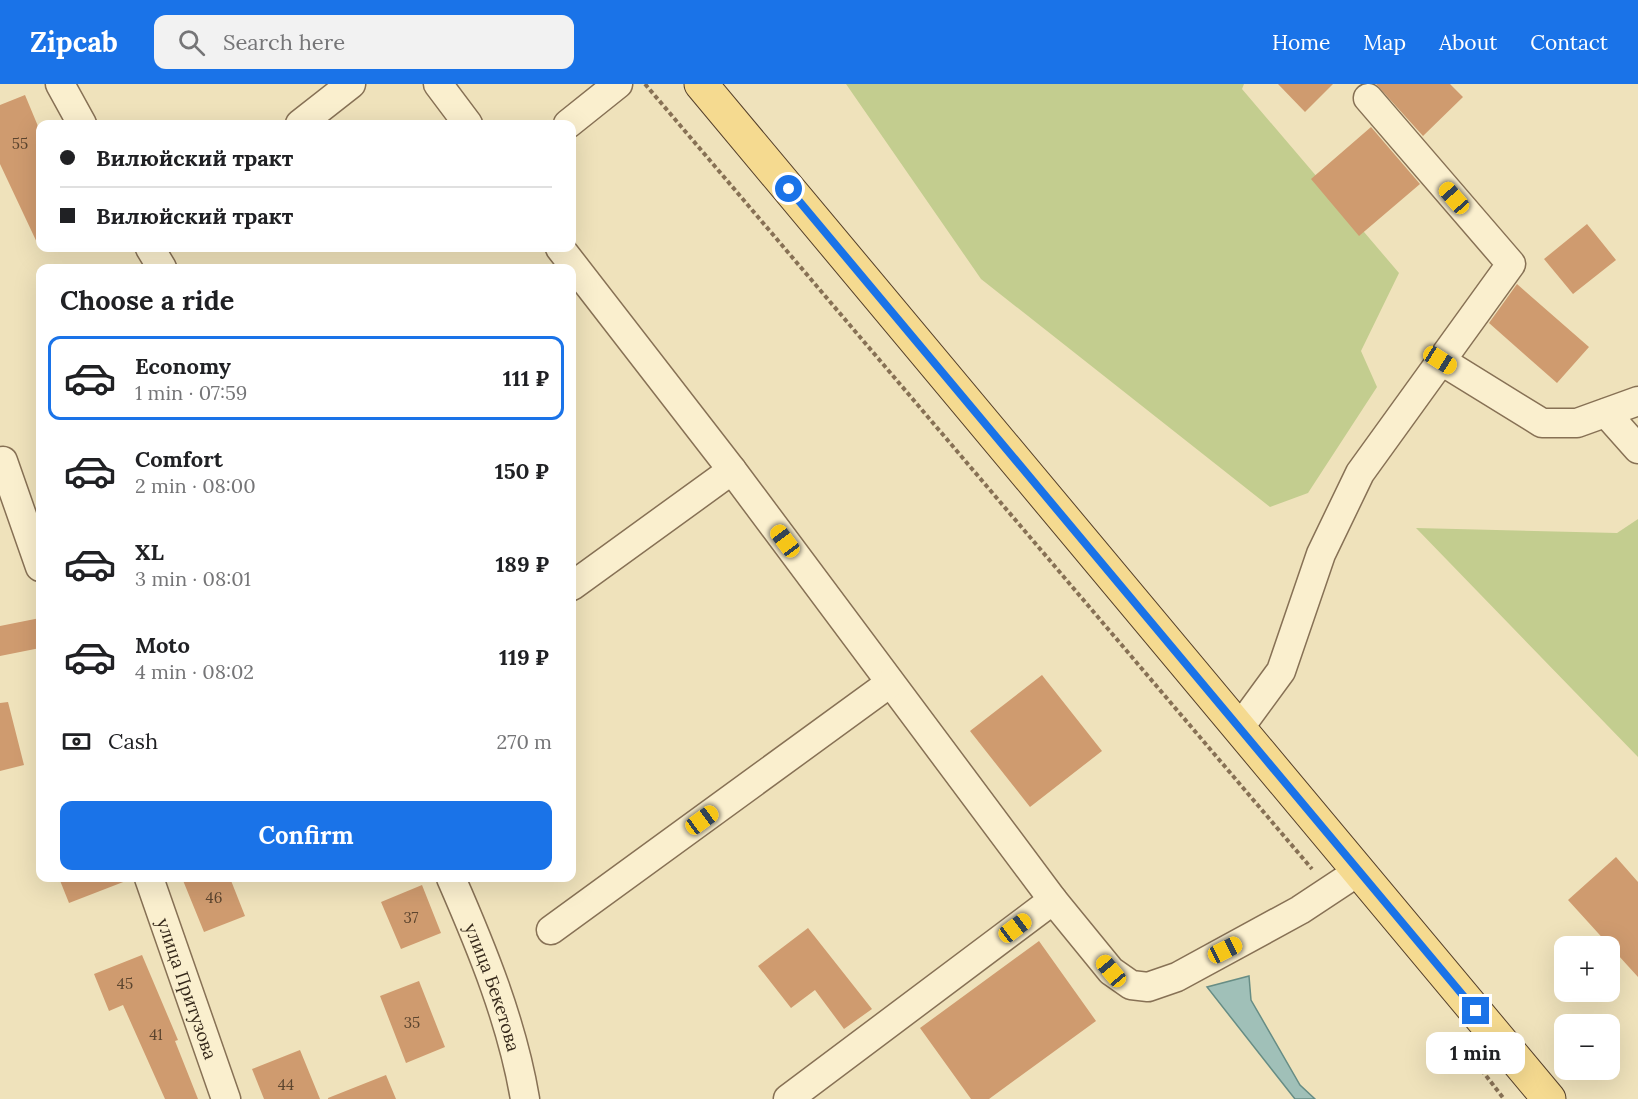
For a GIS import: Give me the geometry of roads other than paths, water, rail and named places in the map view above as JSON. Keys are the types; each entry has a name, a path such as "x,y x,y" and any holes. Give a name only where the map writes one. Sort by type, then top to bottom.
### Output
{"main road":[{"path":"701,84 1240,726 1549,1099"}],"street":[{"path":"60,84 80,120"},
{"path":"305,120 351,84"},
{"path":"438,84 465,120"},
{"path":"573,120 618,84"},
{"path":"1240,726 1281,671 1321,554 1360,473 1511,264 1368,98"},
{"path":"576,277 732,470 1053,900 1111,971 1131,985 1148,987 1177,976 1300,910 1359,871"},
{"path":"1440,360 1542,423 1577,423 1638,402"},
{"path":"1606,413 1638,449"},
{"path":"3,461 36,556"},
{"path":"576,583 732,470"},
{"path":"551,930 890,682"},
{"name":"улица Притузова","path":"150,882 226,1099"},
{"name":"улица Бекетова","path":"453,882 504,1011 518,1055 525,1099"},
{"path":"788,1099 1053,900"}],"water":[{"path":"1249,976 1251,1000 1300,1085 1315,1099 1295,1099 1207,987"}]}
